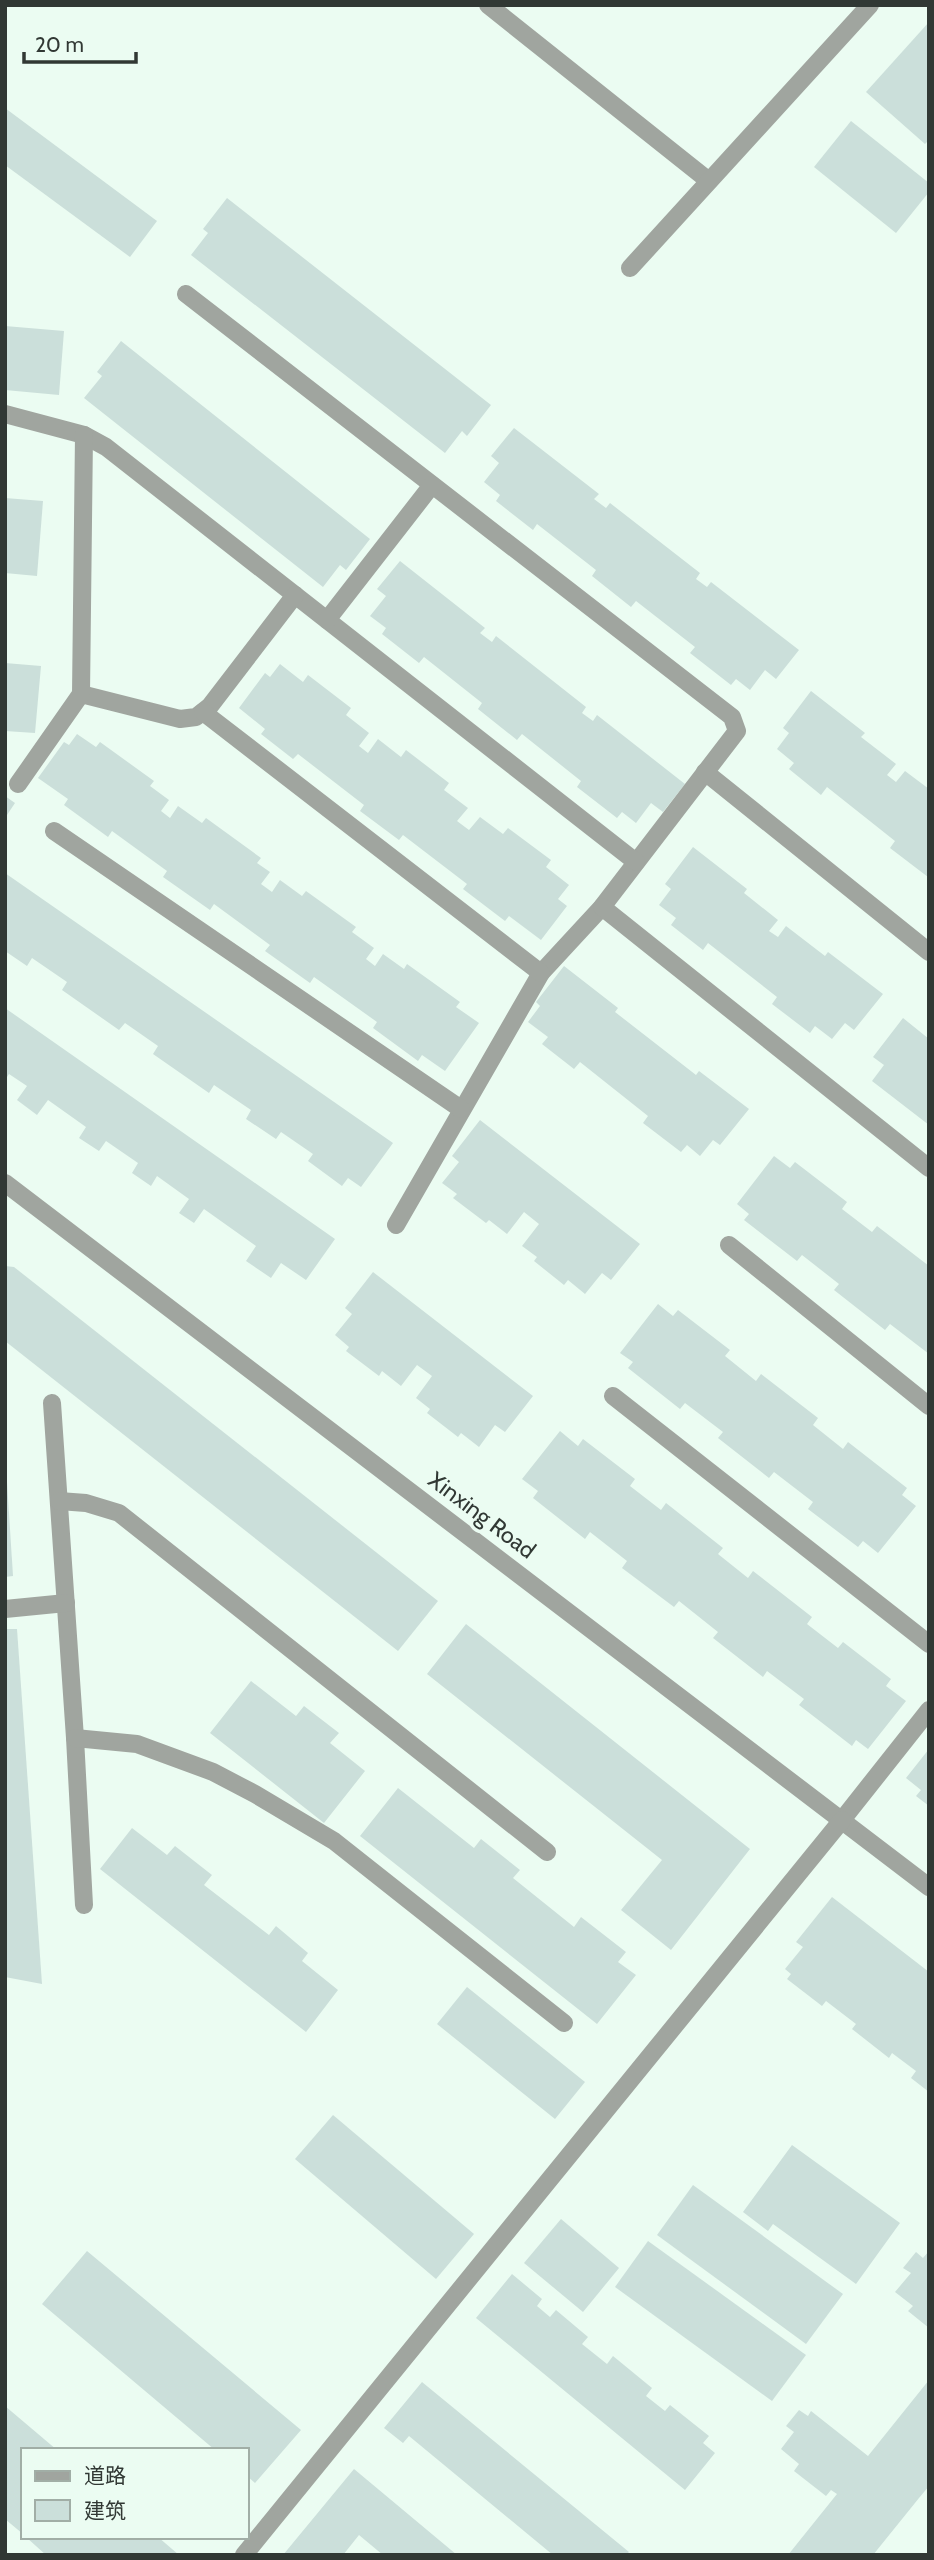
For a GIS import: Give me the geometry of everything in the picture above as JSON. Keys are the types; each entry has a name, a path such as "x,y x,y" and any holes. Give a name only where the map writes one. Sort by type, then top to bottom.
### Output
{"street":[{"path":"488,5 709,181"},
{"path":"630,268 870,5"},
{"path":"186,294 732,717 737,731 602,907 541,973 396,1224"},
{"path":"5,414 84,435 106,447 636,862"},
{"path":"18,784 81,694 84,435"},
{"path":"327,620 432,485"},
{"path":"81,694 180,719 196,717 210,706 296,595"},
{"path":"203,712 541,973"},
{"path":"705,772 929,952"},
{"path":"54,831 461,1109"},
{"path":"602,907 929,1168"},
{"name":"Xinxing Road","path":"5,1182 929,1886"},
{"path":"729,1245 929,1406"},
{"path":"613,1396 929,1644"},
{"path":"52,1403 84,1905"},
{"path":"59,1501 86,1503 118,1513 547,1852"},
{"path":"5,1609 66,1603"},
{"path":"244,2555 929,1710"},
{"path":"75,1738 136,1744 213,1772 254,1794 334,1841 564,2023"}],"building":[{"path":"929,22 929,140 925,144 866,92"},
{"path":"5,108 157,221 130,257 5,165"},
{"path":"851,121 929,183 929,192 896,233 814,167"},
{"path":"227,198 491,405 467,436 462,431 445,453 191,255 208,233 203,229"},
{"path":"5,326 64,331 59,395 5,390"},
{"path":"121,341 370,539 346,570 340,565 323,587 84,398 102,376 97,372"},
{"path":"514,428 599,494 594,499 606,508 610,503 700,573 696,579 707,587 711,582 799,650 776,679 765,670 750,690 736,679 731,685 690,653 695,647 636,601 631,607 592,576 596,570 537,524 533,530 496,501 500,495 484,482 499,463 491,456"},
{"path":"5,498 43,501 37,576 5,573"},
{"path":"400,561 485,628 480,633 492,642 496,636 586,707 582,713 593,721 597,715 685,784 663,812 651,803 636,823 622,812 617,818 577,787 581,781 522,734 517,740 478,709 482,703 424,657 419,663 382,634 386,628 370,616 386,596 377,589"},
{"path":"5,663 41,666 35,733 5,731"},
{"path":"280,664 303,682 308,675 351,708 346,715 369,733 359,746 368,753 378,739 401,757 406,750 449,783 444,790 468,808 457,821 469,830 480,817 503,834 508,828 551,860 546,867 569,885 558,899 567,906 541,940 509,916 505,921 463,889 467,884 403,835 399,840 360,811 364,805 298,754 293,759 261,734 265,729 239,708 265,673 270,677"},
{"path":"811,691 865,733 861,737 896,764 887,775 896,782 905,771 929,789 928,877 890,848 895,841 827,787 821,795 789,769 794,763 777,749 789,733 783,728"},
{"path":"77,734 96,747 100,742 154,781 150,786 169,800 161,811 170,818 178,806 202,823 206,818 261,858 257,863 270,872 261,884 272,892 280,880 302,896 306,891 356,927 352,932 374,948 366,959 375,966 383,954 404,969 407,964 460,1002 456,1007 479,1023 445,1071 422,1055 418,1061 373,1028 377,1022 314,977 310,983 265,951 270,945 214,904 210,910 163,877 167,871 112,831 108,837 64,805 68,799 38,778 64,742 69,745"},
{"path":"5,796 15,803 5,818"},
{"path":"693,847 747,889 744,893 778,920 769,931 778,937 786,926 825,956 828,952 883,994 854,1030 845,1023 832,1039 815,1026 810,1033 772,1004 777,997 708,943 703,950 671,925 676,918 659,905 671,889 665,884"},
{"path":"5,873 393,1143 361,1187 348,1178 342,1186 308,1161 313,1154 281,1132 276,1139 246,1119 251,1110 214,1085 209,1093 153,1054 158,1046 125,1023 119,1030 62,990 67,982 32,958 27,966 5,951"},
{"path":"564,966 618,1008 615,1012 696,1075 699,1071 749,1109 720,1145 713,1140 700,1156 687,1145 681,1152 643,1123 648,1116 580,1062 574,1069 542,1044 548,1037 528,1022 540,1006 536,1002"},
{"path":"5,1008 335,1239 306,1280 281,1263 271,1278 246,1261 256,1246 204,1209 194,1223 179,1213 189,1199 157,1176 151,1186 132,1173 138,1163 106,1141 99,1151 79,1138 86,1127 48,1100 37,1115 17,1100 27,1086 9,1074 5,1080"},
{"path":"903,1018 929,1039 929,1125 872,1081 884,1065 873,1057"},
{"path":"480,1120 640,1244 611,1280 602,1273 585,1294 568,1280 564,1285 534,1261 537,1257 522,1246 539,1224 524,1212 507,1234 489,1220 486,1223 453,1198 457,1194 442,1183 459,1162 452,1156"},
{"path":"774,1156 790,1168 795,1162 847,1202 842,1209 872,1232 877,1226 929,1266 929,1354 890,1324 885,1330 834,1290 839,1284 802,1255 797,1261 744,1220 749,1214 737,1204"},
{"path":"5,1266 14,1267 438,1601 398,1651 5,1341"},
{"path":"373,1272 533,1396 505,1432 495,1425 479,1447 461,1433 458,1437 427,1413 430,1409 416,1398 432,1376 417,1365 401,1386 382,1371 379,1376 346,1351 349,1347 335,1335 352,1314 345,1308"},
{"path":"658,1304 673,1316 678,1310 730,1350 725,1356 756,1381 761,1374 818,1418 813,1425 843,1449 848,1442 907,1488 902,1495 916,1506 878,1553 863,1541 858,1547 808,1509 813,1502 774,1472 769,1478 718,1438 723,1432 685,1403 680,1409 628,1368 633,1362 620,1353"},
{"path":"560,1431 578,1446 583,1439 635,1479 630,1486 661,1510 666,1503 723,1548 718,1554 748,1578 753,1571 812,1617 807,1624 838,1648 843,1642 891,1679 886,1686 906,1701 868,1749 856,1740 852,1746 799,1705 804,1699 767,1671 763,1677 713,1638 718,1632 679,1601 674,1607 622,1568 627,1561 590,1532 585,1539 533,1498 538,1491 522,1479"},
{"path":"5,1482 13,1576 5,1577"},
{"path":"466,1624 750,1849 671,1950 621,1910 662,1860 427,1674"},
{"path":"5,1629 17,1629 42,1984 5,1977"},
{"path":"251,1681 296,1716 304,1706 339,1733 330,1743 365,1771 324,1823 210,1733"},
{"path":"929,1749 929,1806 916,1796 921,1790 906,1778"},
{"path":"398,1788 474,1848 481,1839 520,1870 513,1878 574,1927 581,1917 626,1952 618,1962 636,1975 597,2024 360,1836"},
{"path":"132,1828 167,1855 175,1846 212,1875 204,1885 269,1935 276,1926 308,1953 302,1961 338,1990 306,2032 100,1869"},
{"path":"832,1897 929,1972 929,2092 911,2078 916,2071 892,2053 889,2058 852,2029 856,2024 826,2001 822,2006 787,1979 791,1974 785,1969 803,1947 796,1942"},
{"path":"467,1987 585,2082 555,2119 437,2024"},
{"path":"333,2115 474,2234 436,2279 295,2159"},
{"path":"792,2145 900,2223 856,2284 773,2224 768,2231 743,2212"},
{"path":"693,2185 843,2294 806,2344 657,2235"},
{"path":"561,2219 619,2268 583,2312 524,2263"},
{"path":"648,2241 806,2355 772,2401 615,2287"},
{"path":"87,2251 301,2430 255,2483 248,2477 248,2448 213,2448 42,2304"},
{"path":"929,2251 929,2328 908,2311 913,2306 895,2292 911,2273 903,2268 916,2252 923,2258"},
{"path":"512,2274 542,2299 537,2306 550,2317 556,2310 588,2337 582,2344 607,2364 613,2356 652,2388 646,2396 665,2411 670,2405 709,2436 703,2443 715,2453 685,2490 476,2318"},
{"path":"929,2380 929,2486 873,2555 788,2555 837,2494 831,2490 826,2496 794,2471 799,2464 781,2449 794,2432 786,2426 799,2410 808,2416 811,2411 868,2456"},
{"path":"422,2382 629,2552 626,2555 553,2555 409,2436 403,2443 384,2428"},
{"path":"5,2406 55,2448 21,2448 21,2532 5,2519"},
{"path":"354,2469 457,2555 383,2555 359,2535 343,2555 283,2555"},
{"path":"28,2539 160,2539 179,2555 46,2555"}]}
